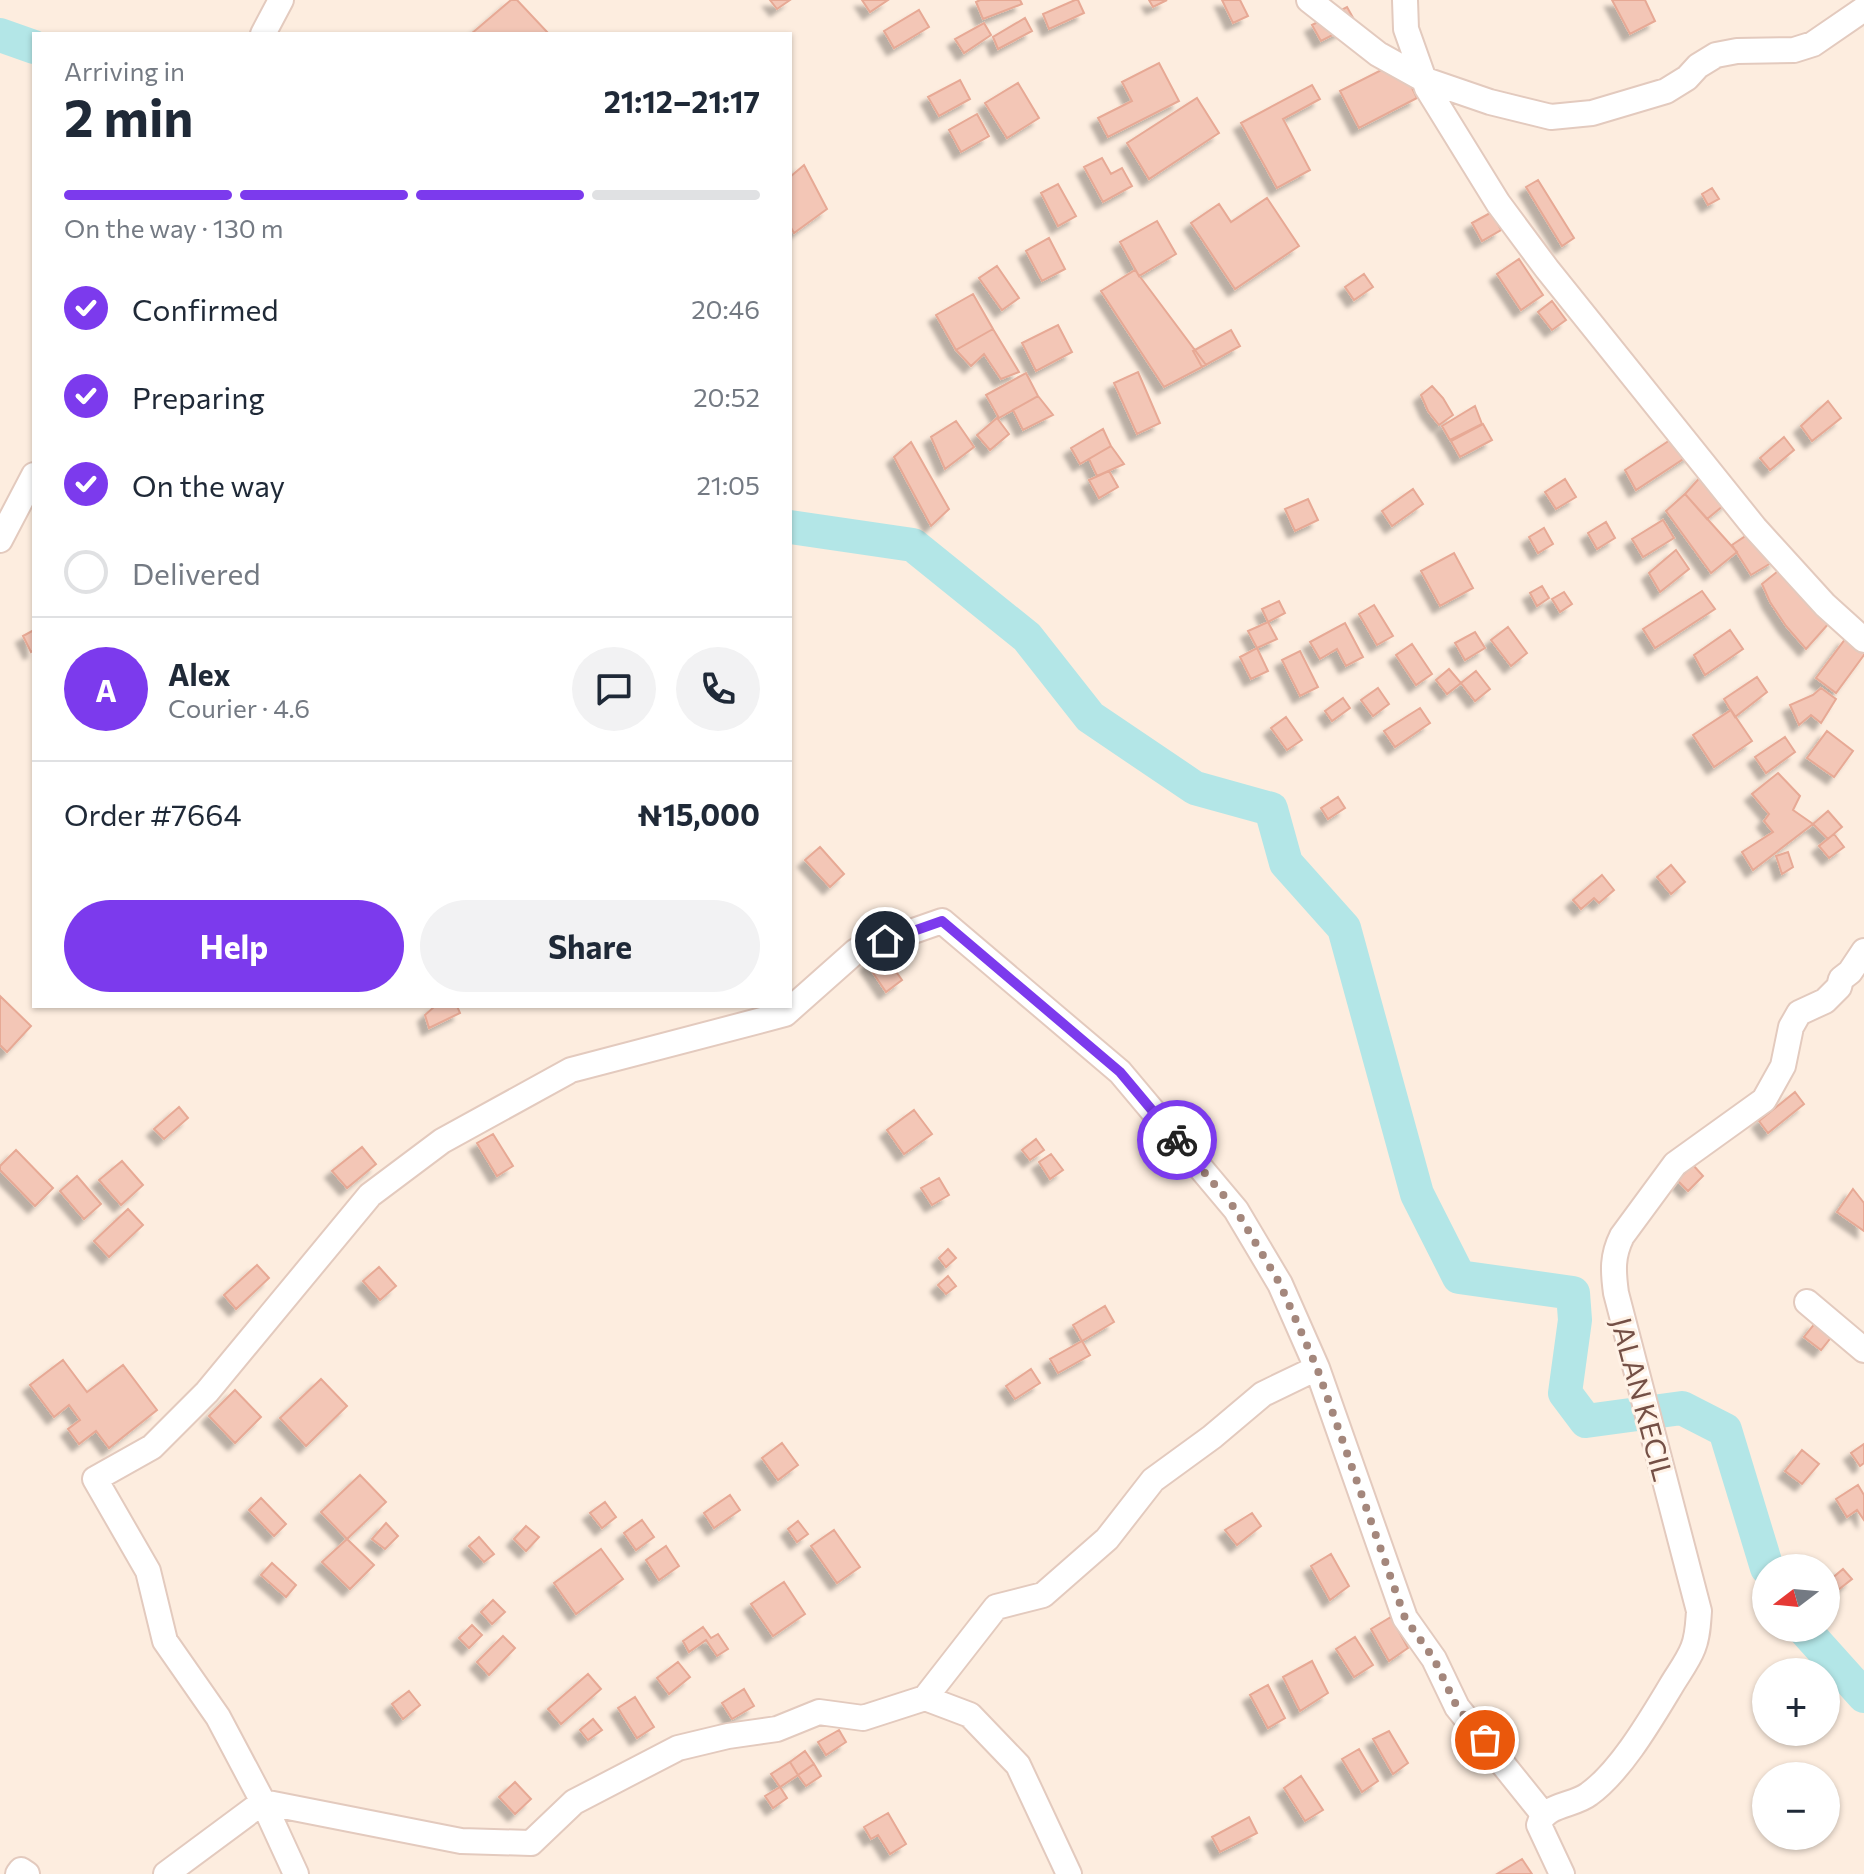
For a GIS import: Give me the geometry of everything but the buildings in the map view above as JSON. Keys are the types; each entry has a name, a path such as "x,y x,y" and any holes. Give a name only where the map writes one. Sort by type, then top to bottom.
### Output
{"street":[{"path":"264,32 281,0"},
{"path":"1309,0 1378,54 1423,79 1521,111 1551,117 1573,116 1666,91 1716,55 1737,51 1794,50 1813,44 1864,9"},
{"path":"1405,0 1406,29 1423,79 1498,203 1547,269 1755,528 1825,605 1864,640"},
{"path":"0,540 32,479"},
{"path":"792,1008 856,951 942,921 1120,1072 1236,1210 1280,1284 1317,1368 1405,1618 1434,1659 1457,1707 1543,1814 1539,1825 1562,1874"},
{"name":"JALAN KECIL","path":"1543,1814 1576,1802 1600,1785 1644,1732 1692,1651 1698,1631 1699,1611 1616,1293 1612,1267 1616,1248 1675,1164 1764,1100 1783,1066 1791,1027 1799,1013 1825,1001 1839,987 1841,979 1864,951"},
{"path":"296,1874 263,1802 218,1717 165,1641 148,1571 95,1479 152,1447 207,1392 370,1195 442,1141 571,1070 785,1014 792,1008"},
{"path":"1807,1302 1864,1350"},
{"path":"166,1874 263,1802 461,1841 531,1843 574,1802 678,1748 777,1729 819,1712 863,1718 925,1698 996,1607 1043,1595 1107,1539 1153,1480 1212,1437 1263,1394 1317,1368"},
{"path":"925,1698 970,1715 1018,1765 1069,1874"},
{"path":"18,1874 21,1870 27,1874"}],"waterway":[{"path":"0,35 32,46"},
{"path":"792,527 913,545 1027,637 1090,717 1195,788 1271,809 1286,863 1344,928 1417,1194 1459,1277 1573,1293 1575,1320 1565,1393 1586,1421 1682,1408 1725,1430 1763,1554"},
{"path":"1816,1642 1864,1696"}],"way so far":[{"path":"1177,1140 1236,1210 1280,1284 1317,1368 1405,1618 1434,1659 1457,1707 1485,1740"}],"route":[{"path":"885,941 942,921 1120,1072 1177,1140"}]}
